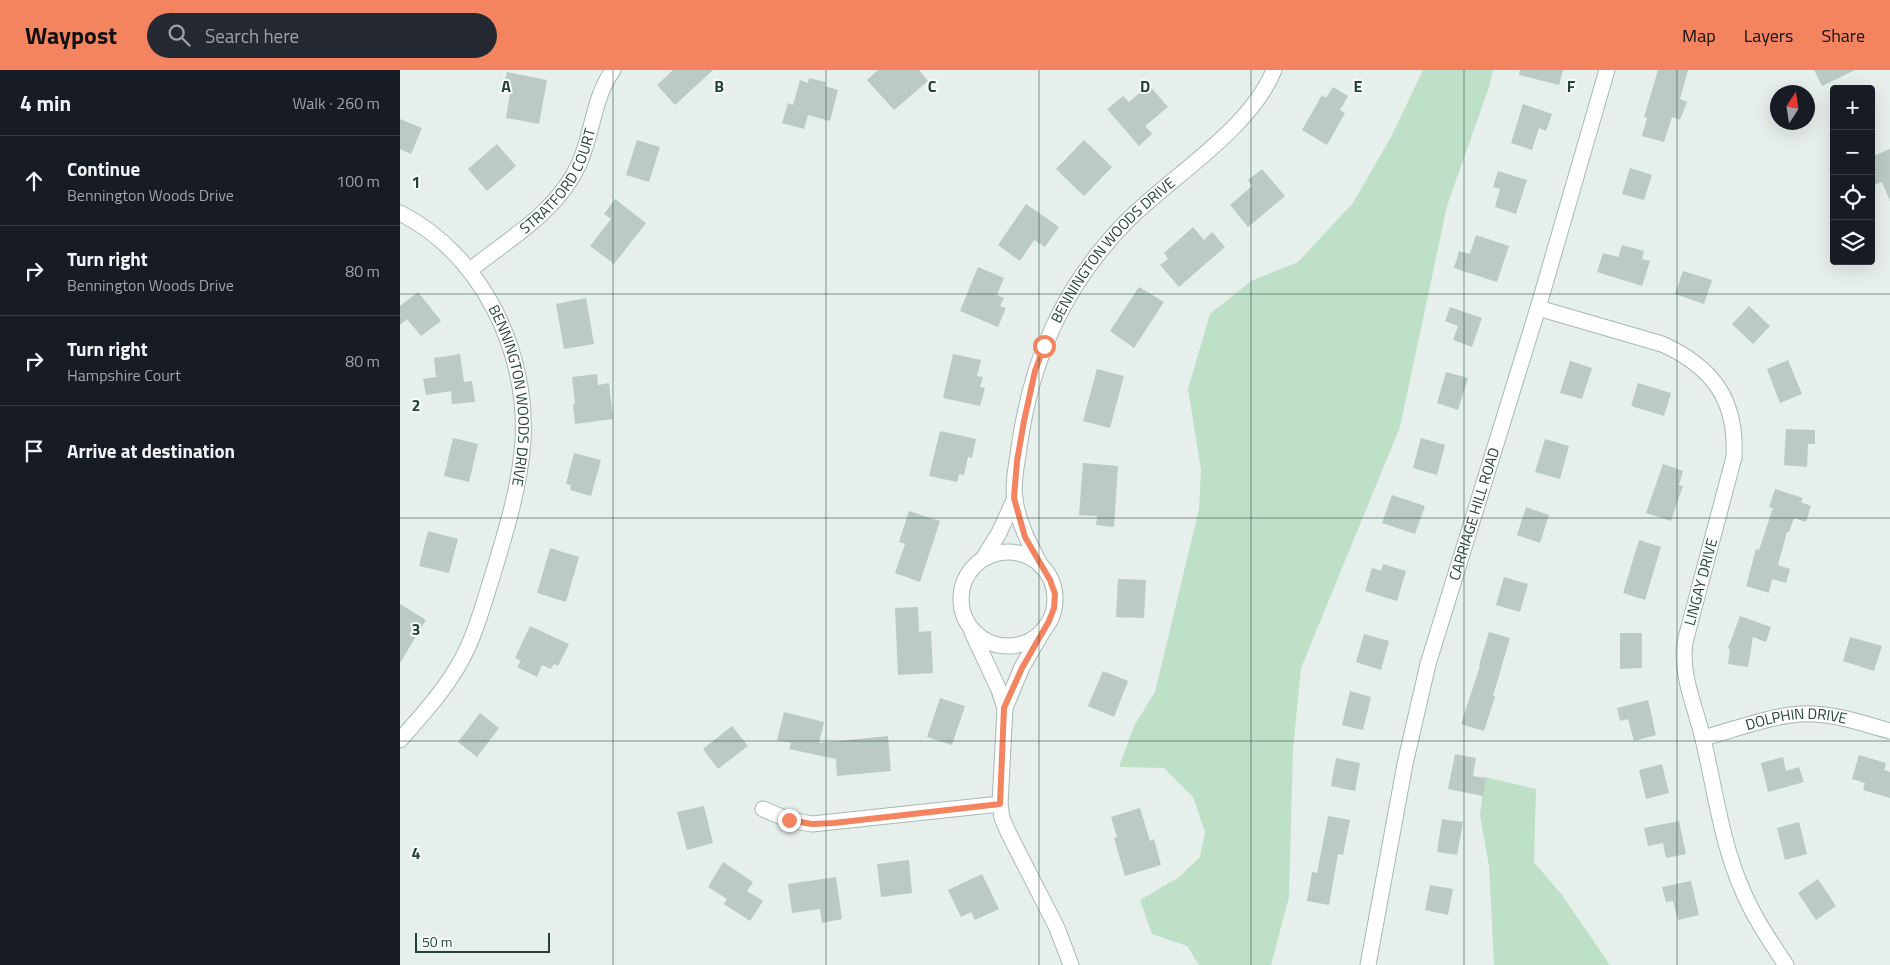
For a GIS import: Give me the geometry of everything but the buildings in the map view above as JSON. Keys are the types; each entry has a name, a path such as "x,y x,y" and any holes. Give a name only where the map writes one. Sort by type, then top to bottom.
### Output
{"street":[{"name":"STRATFORD COURT","path":"470,270 544,212 568,183 580,162 602,89 613,70"},
{"name":"BENNINGTON WOODS DRIVE","path":"1071,965 1057,928 1002,818 1000,804 1004,708 996,683 963,614 961,594 968,574 983,559 999,533 1014,498 1020,439 1035,371 1051,330 1071,291 1125,222 1213,146 1245,114 1260,95 1274,70"},
{"name":"CARRIAGE HILL ROAD","path":"1368,965 1405,764 1428,664 1538,308 1607,70"},
{"name":"BENNINGTON WOODS DRIVE","path":"400,213 443,242 470,270 485,294 500,324 517,371 523,410 523,438 520,465 504,535 468,648 451,677 400,740"},
{"name":"LINGAY DRIVE","path":"1538,308 1662,344 1678,351 1690,359 1719,387 1729,408 1735,434 1734,457 1688,632 1684,652 1685,670 1703,738 1726,847 1742,890 1786,965"},
{"name":"BENNINGTON WOODS DRIVE","path":"1004,708 1022,668 1046,626 1054,608 1055,594 1050,580 1025,537 1014,498"},
{"path":"983,559 996,554 1012,552 1027,556 1041,566"},
{"path":"971,628 981,638 994,644 1012,646 1032,639 1046,626"},
{"name":"DOLPHIN DRIVE","path":"1703,738 1785,716 1800,714 1828,716 1890,731"},
{"path":"763,809 789,820 812,824 1000,804"}],"green space":[{"path":"1423,70 1493,70 1489,87 1447,206 1400,427 1301,668 1293,749 1289,897 1271,965 1199,965 1187,946 1152,934 1140,900 1179,877 1200,857 1205,832 1193,797 1164,768 1119,767 1134,726 1155,692 1199,509 1201,470 1188,389 1210,314 1251,281 1298,262 1353,203 1392,135"},
{"path":"1485,777 1536,789 1534,862 1562,895 1610,965 1494,965 1489,866 1480,815"}],"route":[{"path":"789,820 812,824 834,823 1000,804 999,784 1004,708 1029,654 1049,621 1055,600 1054,590 1048,574 1041,566 1025,537 1014,498 1020,439 1035,371 1044,346"}]}
